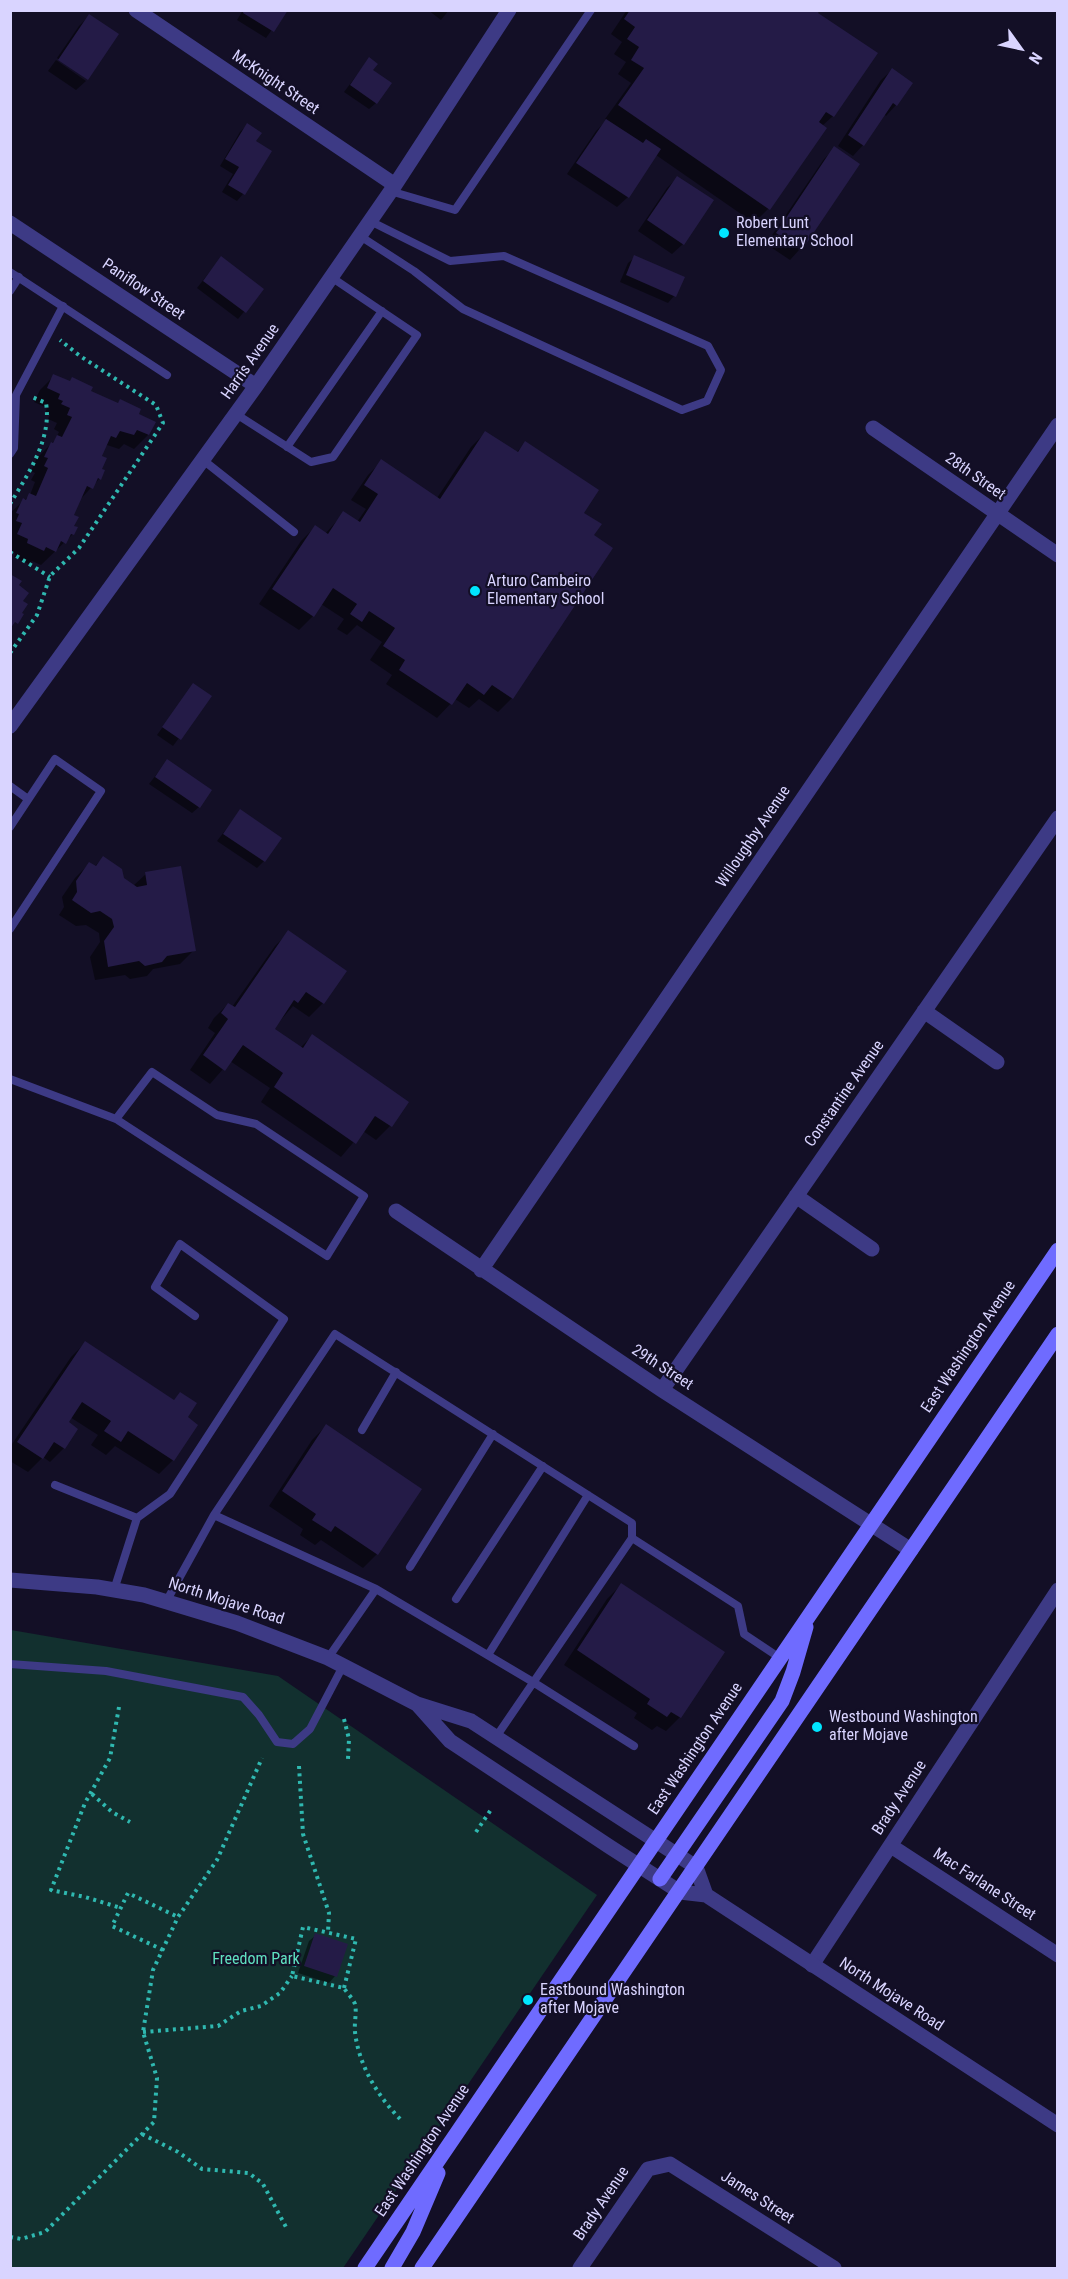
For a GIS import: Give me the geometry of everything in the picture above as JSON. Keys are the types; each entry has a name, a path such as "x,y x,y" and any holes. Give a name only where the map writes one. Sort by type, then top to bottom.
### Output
{"main road":[{"name":"East Washington Avenue","path":"365,2268 1058,1250"},
{"path":"422,2268 1058,1334"},
{"path":"660,1879 782,1701 793,1672 809,1615"},
{"path":"392,2268 412,2232 452,2140"}],"street":[{"name":"McKnight Street","path":"136,10 392,188"},
{"name":"Harris Avenue","path":"10,726 256,386 360,236 509,10"},
{"name":"Paniflow Street","path":"10,223 256,386"},
{"name":"Willoughby Avenue","path":"481,1270 1058,425"},
{"name":"28th Street","path":"873,428 1058,555"},
{"name":"Constantine Avenue","path":"662,1390 924,1011 1056,825"},
{"path":"924,1011 997,1062"},
{"path":"796,1196 872,1249"},
{"name":"29th Street","path":"396,1211 662,1390 911,1550"},
{"name":"North Mojave Road","path":"10,1580 48,1581 114,1590 166,1602 269,1634 328,1658 417,1704 471,1720 696,1867"},
{"name":"Brady Avenue","path":"812,1965 1058,1590"},
{"name":"North Mojave Road","path":"417,1704 450,1741 639,1866 680,1892 706,1895 1058,2125"},
{"name":"Mac Farlane Street","path":"891,1846 1058,1955"},
{"path":"696,1867 706,1895"},
{"name":"James Street","path":"658,2165 670,2164 834,2268"},
{"name":"Brady Avenue","path":"580,2268 648,2169 658,2165"}],"lane":[{"path":"392,188 455,210 591,10"},
{"path":"360,236 414,271 463,309 682,410 707,401 721,370 708,346 504,256 450,261 370,221"},
{"path":"10,272 167,375"},
{"path":"236,414 310,462 333,457 417,335 331,277"},
{"path":"10,291 19,278"},
{"path":"12,449 16,395 63,306"},
{"path":"287,447 381,311"},
{"path":"203,460 294,532"},
{"path":"10,827 55,759 101,791 10,929"},
{"path":"10,786 28,799"},
{"path":"10,1079 116,1119 327,1256 364,1196 256,1124 217,1115 152,1072 116,1119"},
{"path":"114,1590 137,1518 170,1494 285,1319 180,1244 155,1287 195,1316"},
{"path":"166,1602 214,1515 335,1334 632,1522 632,1538 496,1737"},
{"path":"362,1430 396,1372"},
{"path":"410,1567 493,1434"},
{"path":"456,1599 543,1466"},
{"path":"55,1485 137,1518"},
{"path":"488,1655 588,1495"},
{"path":"214,1515 376,1589 533,1682 634,1746"},
{"path":"632,1538 738,1606 744,1635 780,1658"},
{"path":"328,1658 376,1589"},
{"path":"10,1664 106,1671 243,1697 259,1715 277,1742 293,1744 310,1729 343,1666"}],"path":[{"path":"10,653 37,615 50,577 79,548 164,423 156,405 50,332"},
{"path":"56,351 61,341"},
{"path":"10,504 32,469 43,439 48,417 46,403 32,397 37,388"},
{"path":"10,552 50,577"},
{"path":"120,1707 110,1758 85,1803 51,1890 121,1908"},
{"path":"344,1719 349,1739 348,1759"},
{"path":"10,2237 21,2239 45,2232 154,2122 157,2078 143,2032 153,1970 178,1917 217,1860 262,1758"},
{"path":"299,1766 303,1834 329,1913 328,1932"},
{"path":"92,1794 112,1812 130,1822"},
{"path":"476,1832 492,1808"},
{"path":"163,1950 112,1926 128,1893 178,1917"},
{"path":"143,2032 218,2026 241,2011 261,2006 280,1993 292,1976 303,1927 356,1939 344,1988"},
{"path":"292,1976 344,1988 355,2003 355,2032 370,2080 384,2102 403,2122"},
{"path":"142,2134 177,2152 202,2169 249,2173 263,2184 287,2229"}],"green space":[{"name":"Freedom Park","path":"11,1630 278,1676 597,1895 343,2268 11,2268"}],"building":[{"path":"244,10 288,10 274,32 243,13"},
{"path":"630,10 820,10 818,13 878,53 834,117 826,112 819,122 827,128 770,210 618,105 644,68 631,60 639,47 627,39 635,27 624,19"},
{"path":"89,14 119,34 88,80 58,60"},
{"path":"369,57 378,64 373,70 392,83 377,104 350,85"},
{"path":"892,68 913,83 897,106 893,103 864,146 848,135"},
{"path":"606,119 643,143 646,139 661,149 629,198 576,163"},
{"path":"247,123 262,133 256,141 272,151 245,195 228,185 239,167 225,159"},
{"path":"834,146 860,164 802,250 776,233"},
{"path":"677,176 714,200 684,245 647,220"},
{"path":"634,255 685,277 676,297 626,275"},
{"path":"221,256 264,289 246,313 203,281"},
{"path":"53,374 70,381 72,377 93,387 91,391 118,403 120,399 141,409 139,414 156,422 149,435 137,430 134,435 120,431 116,438 111,436 102,456 107,458 102,469 105,470 101,480 98,478 93,489 87,486 74,515 79,517 74,526 78,527 66,544 61,541 56,552 46,547 44,551 27,543 28,539 17,534 22,523 16,521 19,514 16,513 23,498 26,500 29,493 36,496 48,468 44,466 48,458 44,457 51,442 53,443 57,435 62,437 72,417 67,415 70,408 61,404 63,401 58,399 60,394 47,388"},
{"path":"485,431 518,452 525,441 599,490 584,513 602,524 594,535 613,548 513,699 492,685 484,695 467,683 452,705 399,670 405,660 383,646 395,628 369,611 362,622 350,614 357,604 333,588 314,617 272,589 315,525 328,534 343,511 360,522 378,494 364,485 381,459 440,499"},
{"path":"10,574 22,581 19,585 29,593 23,601 28,604 22,613 24,614 18,624 15,622 10,629"},
{"path":"193,683 212,696 181,740 162,727"},
{"path":"167,759 212,790 200,808 155,777"},
{"path":"240,809 282,838 265,862 223,834"},
{"path":"103,856 122,869 124,878 137,887 147,885 145,872 181,866 196,951 167,956 162,962 145,966 139,961 108,967 104,941 114,927 112,919 100,911 91,913 72,900 77,892 76,881 89,862 96,866"},
{"path":"288,930 347,971 324,1004 306,992 298,1003 294,1000 275,1029 303,1048 312,1034 409,1102 392,1127 375,1116 356,1144 274,1087 283,1073 243,1045 225,1071 203,1055 228,1019 221,1013 228,1003 235,1007"},
{"path":"85,1341 174,1400 180,1392 197,1403 188,1417 198,1425 174,1461 128,1431 121,1442 104,1431 111,1421 82,1402 69,1422 78,1429 65,1449 54,1442 43,1459 17,1442"},
{"path":"326,1424 422,1489 378,1555 335,1526 331,1532 312,1520 316,1514 282,1491"},
{"path":"621,1583 725,1652 681,1718 671,1712 667,1717 647,1704 650,1699 577,1650"},
{"path":"315,1933 348,1944 337,1977 304,1966"}],"place":[{"name":"Robert Lunt Elementary School","path":"724,233"},
{"name":"Arturo Cambeiro Elementary School","path":"475,591"},
{"name":"Westbound Washington after Mojave","path":"817,1727"},
{"name":"Eastbound Washington after Mojave","path":"528,2000"}]}
